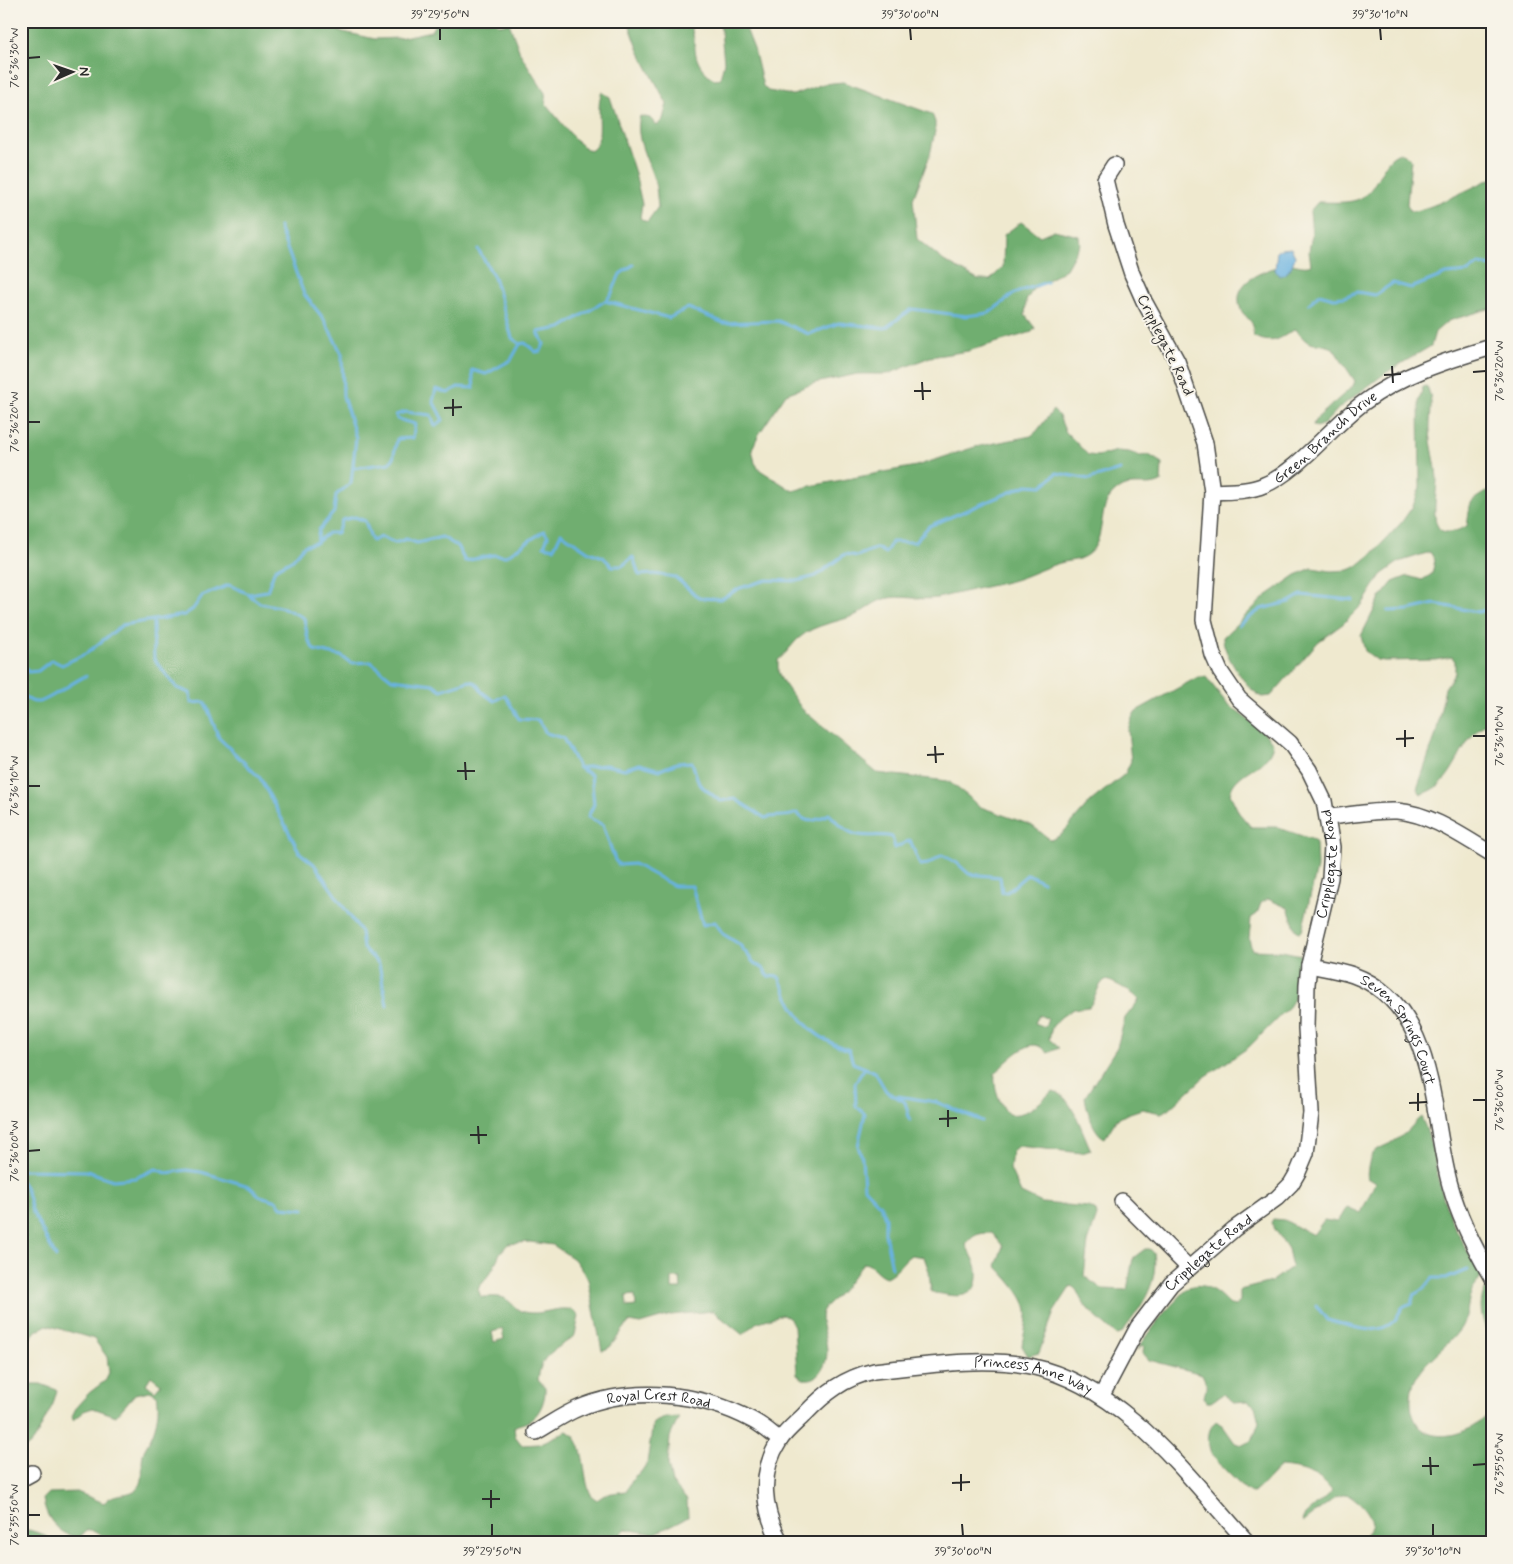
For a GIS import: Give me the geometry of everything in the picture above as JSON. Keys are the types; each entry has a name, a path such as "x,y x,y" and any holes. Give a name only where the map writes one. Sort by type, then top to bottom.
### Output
{"street":[{"name":"Cripplegate Road","path":"1102,1395 1143,1320 1160,1296 1188,1268 1291,1184 1306,1154 1312,1109 1306,1028 1309,965 1331,871 1332,847 1328,817 1318,786 1299,754 1279,733 1239,699 1220,671 1213,655 1204,620 1212,492 1206,443 1177,361 1144,302 1123,250 1105,179 1114,165"},
{"name":"Green Branch Drive","path":"1212,492 1265,485 1284,473 1348,416 1377,394 1411,376 1492,347"},
{"path":"1328,817 1374,812 1398,812 1417,815 1439,823 1492,854"},
{"name":"Seven Springs Court","path":"1309,965 1355,976 1372,985 1401,1011 1412,1026 1426,1066 1450,1185 1472,1243 1492,1278"},
{"path":"1122,1201 1188,1268"},
{"name":"Princess Anne Way","path":"781,1543 768,1513 765,1485 770,1459 780,1440 832,1388 857,1375 874,1371 989,1362 1012,1363 1052,1372 1102,1395 1155,1441 1248,1543"},
{"name":"Royal Crest Road","path":"536,1432 579,1408 610,1398 640,1394 670,1396 731,1410 754,1420 780,1440"}],"green space":[{"path":"21,21 239,21 258,25 312,25 375,39 399,38 431,31 437,21 495,21 499,25 509,23 520,53 545,93 546,104 577,142 590,151 598,141 599,107 602,92 610,97 635,173 642,204 640,218 647,222 658,207 655,183 639,133 640,116 650,118 657,126 663,119 667,104 639,51 628,21 689,21 697,60 706,73 715,80 720,79 724,62 720,21 743,21 754,49 763,86 768,91 793,95 823,84 843,82 932,114 935,122 935,131 930,155 913,199 917,239 944,261 978,280 990,280 1003,267 1004,235 1021,222 1040,236 1054,230 1079,236 1080,244 1066,269 1033,289 1026,301 1025,315 1035,328 1032,332 968,351 930,357 888,374 857,374 815,383 786,394 759,434 752,449 755,463 760,470 793,491 810,486 916,466 975,447 1031,436 1053,410 1059,416 1065,431 1088,455 1098,456 1117,451 1129,452 1140,456 1149,455 1162,463 1161,482 1150,485 1122,487 1110,498 1105,507 1099,537 1095,546 1089,553 1079,559 1062,562 1014,580 937,598 897,597 884,599 858,614 820,626 806,633 796,640 778,660 778,671 781,679 802,709 877,773 948,781 978,806 1031,825 1051,840 1061,835 1091,801 1125,774 1131,761 1128,730 1136,711 1198,677 1206,677 1228,705 1262,730 1273,743 1266,758 1238,779 1230,794 1239,813 1251,827 1276,827 1314,840 1316,843 1317,868 1302,931 1296,930 1288,908 1268,899 1261,903 1257,914 1251,918 1249,939 1252,950 1282,951 1301,955 1294,999 1289,1007 1249,1047 1202,1079 1169,1109 1161,1113 1142,1109 1127,1114 1116,1120 1105,1138 1094,1126 1085,1097 1117,1047 1125,1018 1139,1000 1123,988 1105,980 1089,1007 1073,1009 1061,1017 1052,1027 1049,1039 1059,1048 1048,1053 1034,1045 1024,1048 995,1074 998,1095 1002,1106 1008,1114 1027,1111 1052,1091 1059,1093 1065,1099 1076,1115 1091,1150 1082,1153 1018,1146 1012,1151 1010,1169 1021,1193 1042,1203 1089,1207 1096,1211 1097,1216 1088,1242 1084,1276 1102,1289 1127,1290 1133,1258 1145,1249 1150,1249 1154,1253 1155,1265 1151,1287 1141,1306 1121,1334 1116,1335 1093,1315 1085,1306 1077,1290 1071,1286 1054,1312 1039,1353 1028,1356 1022,1346 1027,1320 1026,1305 1015,1287 996,1266 1003,1246 992,1233 987,1233 974,1236 966,1245 976,1264 977,1271 975,1286 967,1294 956,1296 931,1291 929,1271 924,1257 911,1255 886,1277 863,1263 839,1294 823,1310 821,1322 826,1344 826,1361 820,1373 812,1379 803,1379 797,1374 794,1326 790,1319 783,1314 756,1323 743,1335 713,1311 671,1315 640,1324 629,1322 610,1347 602,1351 588,1279 574,1259 553,1245 530,1242 508,1244 500,1253 493,1269 478,1289 481,1297 504,1298 523,1312 528,1313 565,1309 576,1312 579,1316 575,1335 550,1353 542,1363 538,1380 545,1388 543,1402 533,1418 514,1427 515,1436 522,1445 539,1444 567,1431 579,1445 588,1487 597,1500 606,1494 626,1491 635,1476 641,1472 647,1463 653,1423 664,1418 679,1417 670,1437 668,1464 672,1483 687,1500 688,1517 654,1534 626,1529 612,1543 115,1543 91,1530 87,1530 79,1538 72,1536 54,1525 47,1513 43,1499 49,1493 77,1492 104,1503 112,1497 130,1493 138,1488 142,1481 144,1450 156,1422 158,1411 157,1395 150,1391 135,1394 116,1416 93,1408 84,1411 73,1420 72,1416 77,1406 89,1393 106,1380 109,1372 107,1357 94,1339 47,1325 36,1331 21,1350","holes":["1039,1015 1048,1019 1045,1027 1035,1023","672,1278 680,1278 681,1289 672,1289","635,1295 636,1306 627,1307 626,1296","502,1329 504,1339 494,1342 492,1332","151,1376 161,1384 155,1391 146,1384"]},
{"path":"1399,153 1406,155 1411,160 1407,204 1410,211 1427,208 1492,178 1492,308 1448,321 1435,332 1431,346 1387,372 1339,408 1324,424 1316,427 1313,425 1316,419 1353,386 1355,381 1333,348 1309,343 1296,329 1272,341 1254,337 1253,326 1241,310 1240,291 1251,278 1268,270 1288,264 1311,265 1309,251 1312,235 1310,211 1318,202 1346,202 1361,198 1372,188 1388,162"},
{"path":"1426,386 1431,402 1430,432 1436,466 1435,509 1438,527 1444,531 1453,531 1467,526 1470,505 1474,500 1492,488 1492,721 1481,727 1472,736 1443,781 1433,789 1421,794 1417,789 1436,734 1445,688 1455,673 1455,661 1452,657 1435,660 1377,660 1365,651 1361,636 1380,598 1393,582 1408,576 1422,580 1432,574 1435,560 1430,552 1399,562 1381,575 1362,605 1344,623 1318,642 1271,696 1263,697 1257,694 1243,680 1231,662 1223,637 1266,596 1296,575 1312,568 1331,571 1349,570 1374,552 1401,523 1413,506 1420,487 1419,401 1423,387"},
{"path":"1421,1117 1429,1137 1448,1213 1481,1276 1471,1293 1463,1325 1423,1367 1417,1376 1411,1396 1413,1414 1419,1426 1429,1433 1441,1436 1455,1434 1468,1429 1481,1421 1492,1410 1492,1493 1485,1500 1486,1506 1492,1512 1492,1543 1358,1543 1371,1527 1370,1517 1364,1507 1346,1494 1336,1497 1303,1522 1304,1516 1332,1491 1322,1480 1309,1473 1280,1467 1252,1493 1237,1482 1211,1453 1209,1436 1211,1428 1216,1421 1223,1426 1235,1443 1243,1445 1252,1441 1259,1422 1255,1406 1248,1401 1234,1402 1223,1394 1211,1402 1207,1402 1204,1397 1207,1385 1202,1374 1149,1360 1143,1353 1144,1345 1137,1350 1164,1313 1189,1287 1201,1286 1211,1289 1230,1305 1236,1306 1240,1301 1240,1290 1271,1282 1292,1267 1288,1249 1271,1223 1273,1219 1284,1220 1313,1235 1324,1220 1338,1222 1347,1207 1361,1213 1375,1183 1367,1178 1368,1166 1374,1153 1404,1134"},
{"path":"1486,1289 1492,1291 1492,1344 1484,1324 1481,1309 1481,1302"},
{"path":"21,1384 41,1384 57,1390 53,1404 34,1441 21,1452"},
{"path":"29,1530 45,1535 52,1543 21,1543 21,1531"}],"water":[{"path":"1291,248 1295,256 1288,272 1279,276 1275,270 1277,251"}],"waterway":[{"path":"279,227 304,294 323,318 342,354 343,396 356,438 351,483 336,495 334,512 319,530 317,542"},
{"path":"478,249 494,277 512,338 520,344"},
{"path":"1309,304 1319,294 1334,298 1344,297 1357,292 1375,295 1393,283 1411,288 1446,274 1468,272 1479,264 1492,266"},
{"path":"520,344 525,343 536,352 541,351 544,344 538,332 561,328 605,301 611,295 620,274 633,265"},
{"path":"605,301 669,318 688,308 724,323 778,321 809,334 839,323 885,328 912,309 966,316 989,313 1015,293 1047,282"},
{"path":"354,468 389,463 393,459 397,439 413,438 415,424 397,419 396,415 405,412 431,415 435,426 443,420 433,401 436,389 448,393 458,387 474,388 472,370 486,374 511,360 520,344"},
{"path":"21,660 28,672 38,671 52,660 62,665 87,653 122,625 184,615 193,609 202,596 229,585 249,594 267,591 275,569 293,559 304,546 317,542 328,533 337,533 342,520 355,517 365,521 372,541 381,537 395,543 406,539 417,543 442,537 457,546 465,561 493,555 506,556 544,531 548,536 544,546 554,548 561,533 589,552 603,557 612,566 622,566 633,557 639,575 654,574 675,577 699,598 721,599 740,588 767,580 797,581 816,576 845,554 857,556 877,548 885,553 892,542 915,542 929,526 1027,485 1042,486 1057,473 1089,479 1120,470"},
{"path":"249,595 260,603 284,608 304,618 308,639 314,650 341,656 351,663 371,662 392,679 433,684 441,690 469,681 476,683 482,692 494,701 505,695 519,719 538,720 546,733 563,738 579,768 591,775 594,804 588,817 603,825 615,860 619,865 634,864 674,886 692,886 703,925 715,922 723,934 739,944 754,963 764,969 768,976 779,977 791,1003 805,1023 823,1038 849,1050 853,1063 875,1072 886,1091 905,1102 910,1120"},
{"path":"1239,625 1261,609 1289,602 1301,595 1353,600"},
{"path":"1388,611 1409,610 1435,604 1478,612 1492,608"},
{"path":"153,621 154,659 177,688 190,693 191,703 205,702 219,738 260,778 300,853 314,864 361,932 363,948 379,964 387,1005"},
{"path":"21,694 33,702 42,701 86,676"},
{"path":"579,768 605,765 625,769 639,764 660,770 677,763 692,762 699,784 720,801 735,799 765,818 797,813 801,817 812,821 829,814 842,827 854,834 892,837 895,848 910,840 920,865 928,864 942,855 957,863 969,874 1000,877 1002,892 1007,892 1028,874 1043,882"},
{"path":"864,1069 855,1083 856,1106 865,1114 858,1146 862,1158 864,1188 881,1206 885,1218 885,1234 892,1268"},
{"path":"897,1096 936,1102 982,1121"},
{"path":"21,1170 87,1171 113,1180 135,1178 156,1169 167,1173 186,1170 201,1172 249,1186 260,1196 277,1201 281,1207 304,1209"},
{"path":"21,1181 26,1188 32,1211 56,1257"},
{"path":"1316,1305 1327,1320 1361,1329 1378,1329 1394,1321 1403,1307 1412,1303 1415,1294 1424,1289 1433,1278 1448,1278 1467,1270"}]}
